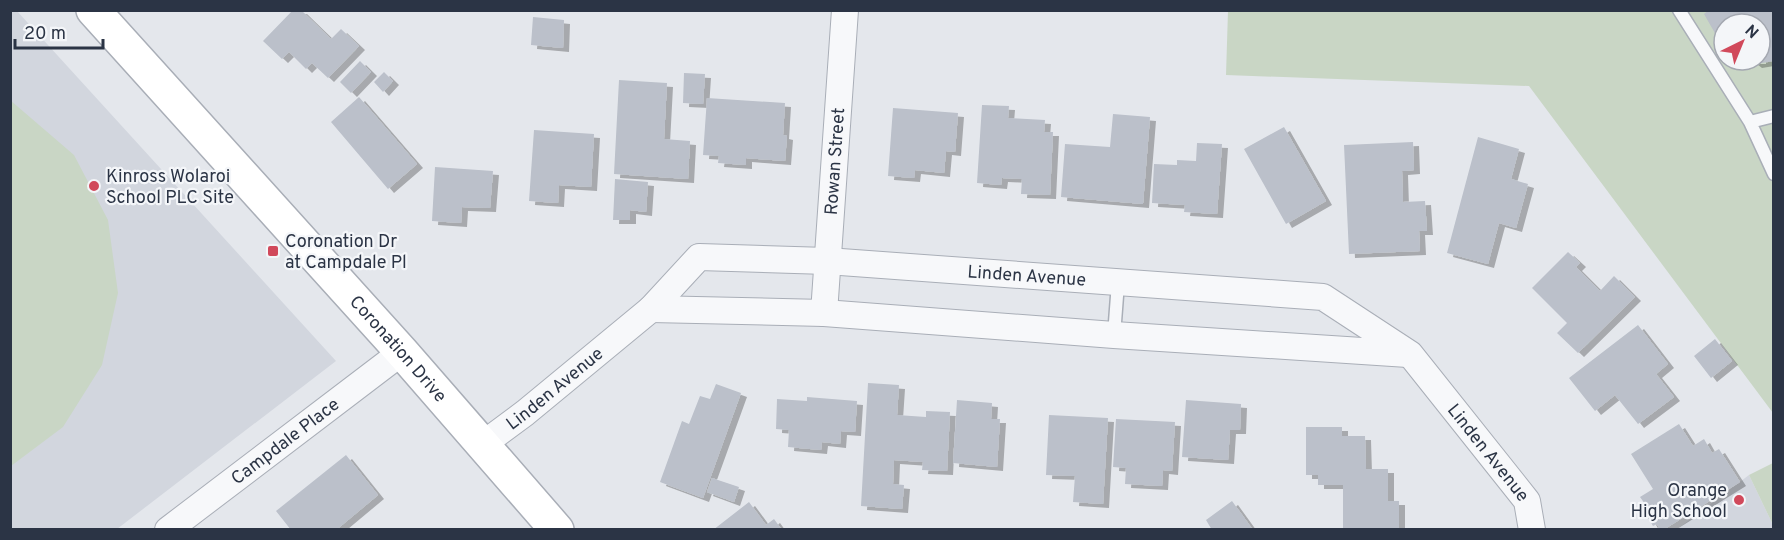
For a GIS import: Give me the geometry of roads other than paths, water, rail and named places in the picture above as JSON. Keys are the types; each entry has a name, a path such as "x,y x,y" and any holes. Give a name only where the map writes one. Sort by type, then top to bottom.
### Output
{"main road":[{"name":"Coronation Drive","path":"93,10 402,352 556,530"}],"street":[{"name":"Rowan Street","path":"824,313 844,10"},
{"name":"Linden Avenue","path":"482,445 651,309 699,257 826,261 1323,297 1410,354 1527,501 1532,530"},
{"path":"651,309 824,313 1410,354"},
{"name":"Campdale Place","path":"168,530 402,352"}],"lane":[{"path":"1679,10 1750,122 1773,174"},
{"path":"1750,122 1773,116"},
{"path":"1114,335 1118,283"}],"place":[{"name":"Kinross Wolaroi School PLC Site","path":"94,186"},
{"name":"Coronation Dr at Campdale Pl","path":"273,251"},
{"name":"Orange High School","path":"1739,500"}]}
